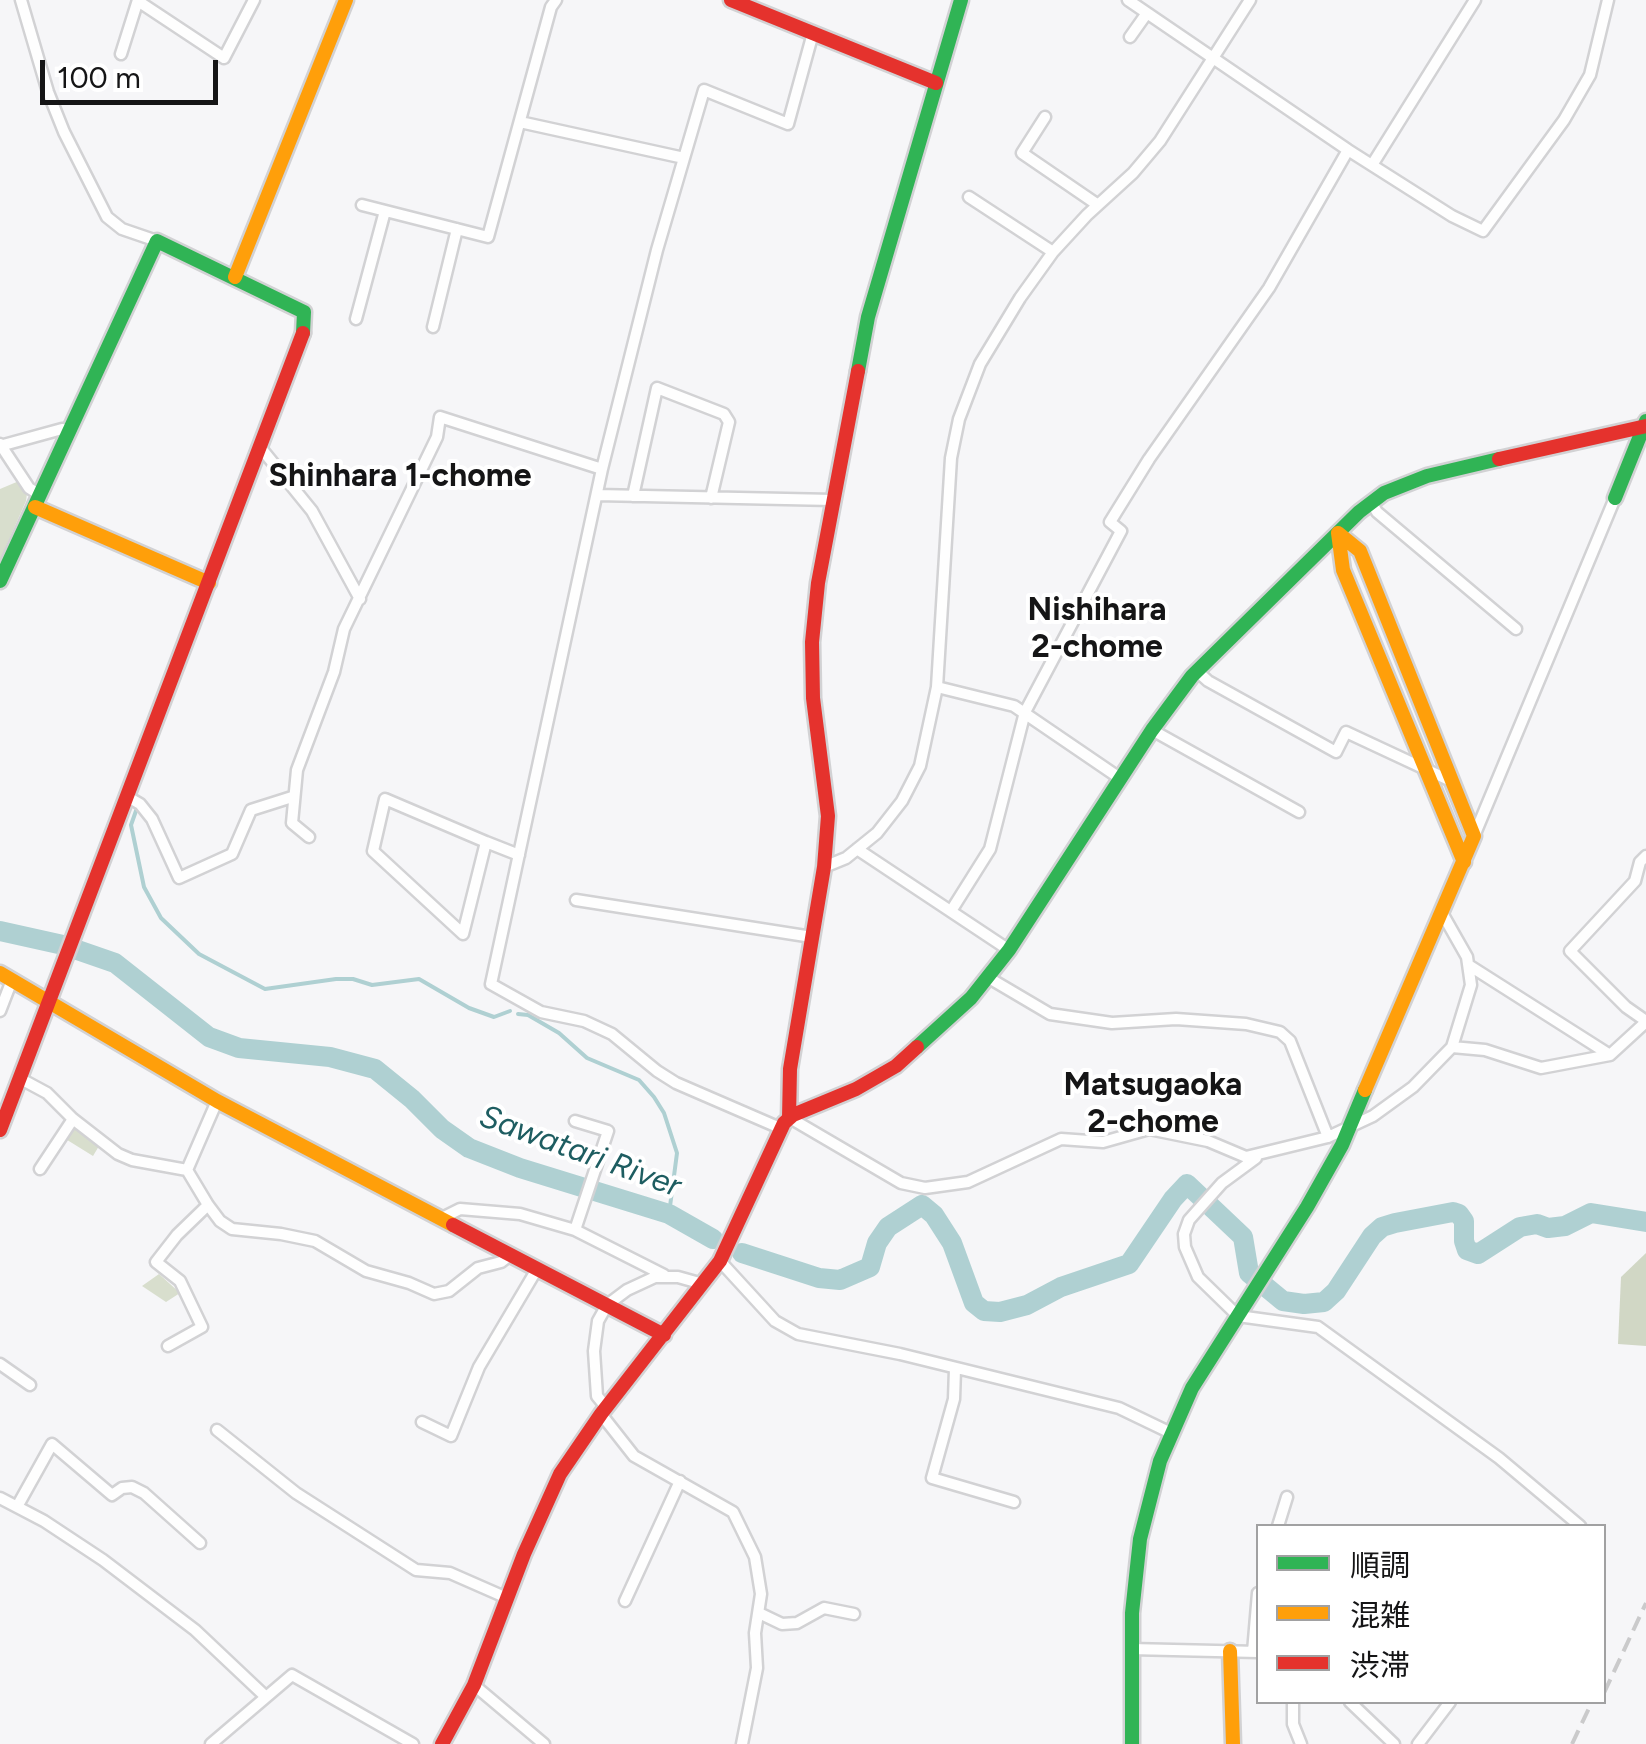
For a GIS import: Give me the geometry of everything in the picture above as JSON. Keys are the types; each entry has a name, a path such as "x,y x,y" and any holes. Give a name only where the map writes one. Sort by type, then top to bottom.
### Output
{"main road":[{"path":"235,277 346,0"},
{"path":"731,0 936,83"},
{"path":"442,1744 474,1685 544,1506 571,1456 720,1261 784,1123 824,867 828,816 813,698 812,642 818,583 868,317 961,0"},
{"path":"0,581 157,241 300,309 307,320 21,1079 5,1103 0,1130"},
{"path":"1615,498 1645,424"},
{"path":"784,1123 896,1066 989,978 1152,730 1196,671 1371,502 1394,488 1428,476 1645,424"},
{"path":"38,501 208,583"},
{"path":"1132,1744 1132,1613 1142,1528 1171,1433 1192,1388 1284,1244 1350,1128 1474,836 1360,551 1338,533"},
{"path":"1338,533 1343,570 1464,862"},
{"path":"6,977 217,1100 664,1335"},
{"path":"1230,1652 1233,1744"}],"street":[{"path":"21,0 48,92 107,217 122,229 157,241"},
{"path":"121,54 138,1 224,58 254,0"},
{"path":"362,205 488,236 556,0"},
{"path":"1128,0 1348,150 1483,232 1564,120 1590,75 1608,0"},
{"path":"824,867 857,849 890,818 912,785 926,744 937,687 948,480 954,440 972,381 985,354 1053,252 1134,173 1160,141 1250,0"},
{"path":"1372,164 1475,0"},
{"path":"1130,37 1148,13"},
{"path":"813,34 788,124 704,90 656,250 602,469 490,984 541,1012 584,1022 612,1034 676,1083 784,1123 902,1183 925,1188 968,1182 1061,1139 1103,1142 1149,1130 1208,1141 1246,1158 1350,1128 1413,1088 1452,1047 1471,985 1470,966 1442,913"},
{"path":"1045,117 1022,153 1098,205"},
{"path":"520,122 684,158"},
{"path":"952,911 990,849 1024,712 1121,531 1110,522 1149,459 1269,288 1348,150"},
{"path":"969,197 1053,252"},
{"path":"356,319 385,211"},
{"path":"433,326 457,229"},
{"path":"633,496 657,388 724,414 729,422 712,498"},
{"path":"309,837 292,823 297,770 334,672 344,629 438,436 440,417 602,469"},
{"path":"38,501 0,445 62,428 70,430"},
{"path":"260,446 312,511 360,599"},
{"path":"598,496 833,500"},
{"path":"1474,836 1615,498"},
{"path":"1371,502 1379,514 1516,629"},
{"path":"1196,671 1208,682 1336,752 1346,732 1451,781"},
{"path":"937,687 1014,706 1121,779"},
{"path":"1152,730 1298,812"},
{"path":"128,797 152,818 179,878 232,854 251,810 292,797"},
{"path":"486,842 463,934 372,850 385,799 486,842 518,856"},
{"path":"857,849 1008,950"},
{"path":"1452,1047 1485,1050 1541,1068 1610,1056 1646,1022 1626,1008 1570,952 1635,881 1640,862 1646,856"},
{"path":"576,900 812,937"},
{"path":"1470,966 1610,1056"},
{"path":"0,1011 6,977"},
{"path":"989,978 1050,1014 1112,1023 1176,1018 1246,1024 1280,1032 1290,1041 1328,1137"},
{"path":"21,1079 47,1093 118,1154 187,1170 208,1205 232,1229 315,1241 366,1271 434,1294 448,1292 478,1268 501,1262 510,1255"},
{"path":"187,1170 217,1100"},
{"path":"40,1170 73,1119"},
{"path":"575,1121 608,1132 575,1230"},
{"path":"1257,1157 1197,1207 1184,1234 1189,1261 1198,1278 1238,1316 1318,1327 1499,1458 1578,1524"},
{"path":"168,1346 202,1326 180,1281 156,1262 208,1205"},
{"path":"440,1219 460,1209 520,1214 575,1230 664,1275 704,1284"},
{"path":"720,1261 753,1299 786,1328 814,1339 900,1354 1119,1408 1171,1433"},
{"path":"422,1422 452,1436 480,1366 538,1269"},
{"path":"664,1275 645,1280 607,1306 598,1321 594,1351 597,1396 634,1456 734,1512 760,1573 755,1633 757,1668 742,1744"},
{"path":"0,1364 30,1385"},
{"path":"955,1369 954,1399 932,1478 1014,1502"},
{"path":"217,1430 296,1493 416,1570 450,1573 508,1598"},
{"path":"18,1505 52,1444 112,1495 132,1487 144,1493 200,1542"},
{"path":"624,1601 680,1481"},
{"path":"1279,1524 1287,1497"},
{"path":"0,1498 18,1505 104,1560 180,1619 266,1697"},
{"path":"759,1613 782,1624 797,1623 824,1608 854,1614"},
{"path":"1132,1649 1256,1652"},
{"path":"211,1744 288,1678 300,1678 413,1744"},
{"path":"474,1685 544,1744"},
{"path":"1293,1704 1293,1724 1300,1744"},
{"path":"1352,1704 1394,1744"},
{"path":"1361,1712 1368,1704"},
{"path":"1418,1744 1448,1704"}],"green space":[{"path":"19,481 27,494 26,501 0,560 0,489"},
{"path":"72,1127 99,1146 93,1156 64,1138"},
{"path":"1646,1253 1646,1346 1618,1344 1621,1277"},
{"path":"159,1274 180,1293 166,1302 142,1286"}],"waterway":[{"path":"137,808 131,825 144,887 161,918 199,954 265,989 336,979 372,985 419,979 469,1008 494,1017 510,1011"},
{"name":"Sawatari River","path":"0,931 63,945 115,963 209,1037 239,1048 330,1057 375,1069 469,1148 520,1168 669,1214 713,1239"},
{"path":"518,1014 528,1015 559,1033 587,1058 639,1080 654,1097 664,1113 677,1153 669,1214"},
{"name":"Sawatari River","path":"742,1253 819,1278 840,1280 870,1267 877,1243 888,1227 922,1205 934,1215 952,1243 974,1303 984,1311 1000,1312 1129,1264 1187,1184 1243,1237 1249,1273 1283,1301 1304,1304 1324,1302 1336,1291 1372,1236 1395,1223 1459,1214 1464,1221 1467,1250 1478,1254 1520,1227 1565,1226 1591,1213 1646,1222"}],"railway":[{"path":"1606,1689 1646,1603"},
{"path":"1572,1744 1591,1704"}],"traffic: fast":[{"path":"858,371 868,317 961,0"},
{"path":"0,581 157,241 304,312 303,333"},
{"path":"1615,498 1646,421"},
{"path":"917,1047 971,998 1009,950 1152,730 1192,676 1359,512 1384,493 1427,476 1499,459"},
{"path":"1132,1744 1132,1613 1140,1539 1160,1461 1192,1388 1307,1207 1342,1145 1365,1090"}],"traffic: slow":[{"path":"235,277 346,0"},
{"path":"35,507 209,583"},
{"path":"1338,533 1343,570 1464,862"},
{"path":"1338,533 1360,551 1474,836 1365,1090"},
{"path":"0,973 217,1101 453,1225"},
{"path":"1230,1651 1233,1744"}],"traffic: jam":[{"path":"731,0 936,83"},
{"path":"0,1130 303,333"},
{"path":"789,1118 790,1069 824,867 828,816 813,698 812,642 818,583 858,371"},
{"path":"1499,459 1646,426"},
{"path":"442,1744 474,1685 524,1554 560,1474 601,1414 720,1261 784,1123 793,1115 856,1089 896,1066 917,1047"},
{"path":"453,1225 664,1335"}],"district":[{"name":"Shinhara 1-chome","path":"400,477"},
{"name":"Nishihara 2-chome","path":"1097,630"},
{"name":"Matsugaoka 2-chome","path":"1153,1104"}]}
